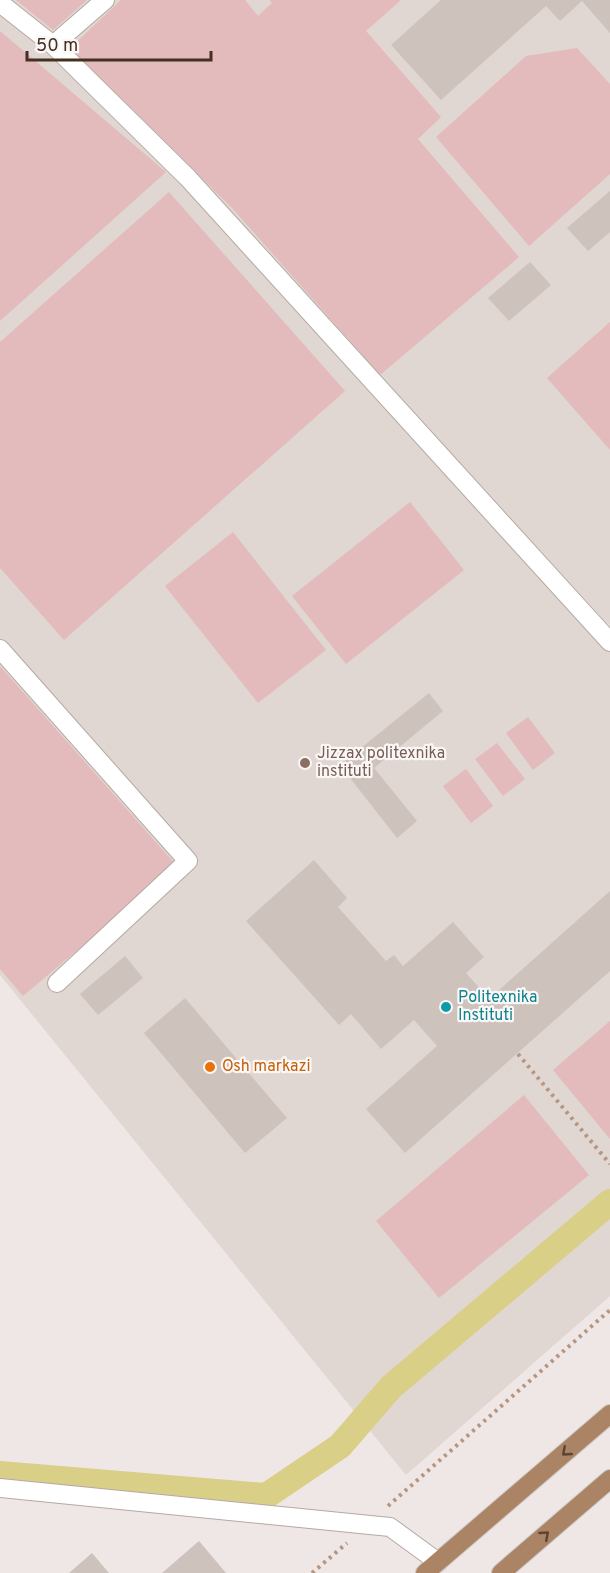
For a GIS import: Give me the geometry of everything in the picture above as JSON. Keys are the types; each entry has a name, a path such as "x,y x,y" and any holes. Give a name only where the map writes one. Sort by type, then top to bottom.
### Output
{"main road":[{"path":"431,1568 610,1414"},
{"path":"501,1573 610,1479"}],"lane":[{"path":"53,45 105,0"},
{"path":"0,3 53,45 188,178 610,642"},
{"path":"0,649 188,861 57,983"},
{"path":"0,1488 390,1527 431,1568"}],"path":[{"path":"518,1054 610,1164"},
{"path":"312,1573 610,1310"}],"shaded area":[{"name":"Jizzax politexnika instituti","path":"0,0 610,0 610,1296 406,1475 0,975"},
{"path":"16,0 87,0 53,30"},
{"path":"121,0 245,0 258,16 272,3 270,0 401,0 366,31 441,117 418,139 519,257 380,375 232,208 131,108 66,52"},
{"path":"0,31 166,172 0,321"},
{"path":"577,48 610,84 610,174 529,246 436,137 526,56"},
{"path":"169,192 345,391 64,640 0,568 0,342"},
{"path":"610,322 610,450 547,378"},
{"path":"410,502 464,570 346,664 292,596"},
{"path":"233,532 326,650 258,703 165,586"},
{"path":"0,666 177,866 23,996 0,969"},
{"path":"528,717 555,753 533,770 506,733"},
{"path":"497,743 525,779 503,796 475,759"},
{"path":"466,769 493,806 471,823 443,786"},
{"path":"610,1021 610,1139 553,1070"},
{"path":"524,1095 589,1175 439,1298 376,1221"}],"building":[{"path":"441,0 610,0 610,33 582,1 560,21 546,6 441,100 391,45"},
{"path":"610,191 610,232 588,251 567,228"},
{"path":"530,262 551,285 509,321 488,298"},
{"path":"429,693 443,711 374,768 417,821 397,838 340,765"},
{"name":"Politexnika Instituti","path":"314,860 347,898 338,907 386,961 394,955 403,966 453,922 484,957 466,973 489,999 610,891 610,971 405,1153 366,1109 437,1046 414,1020 381,1049 351,1014 339,1025 246,921"},
{"path":"125,956 143,978 98,1015 80,994"},
{"path":"185,998 287,1118 245,1153 144,1033"},
{"path":"199,1541 226,1573 162,1573"},
{"path":"92,1553 109,1573 69,1573"}],"waterway":[{"path":"0,1474 266,1496 340,1446 391,1387 610,1202"}],"place":[{"name":"Jizzax politexnika instituti","path":"305,763"},
{"name":"Politexnika Instituti","path":"446,1007"},
{"name":"Osh markazi","path":"210,1067"}]}
